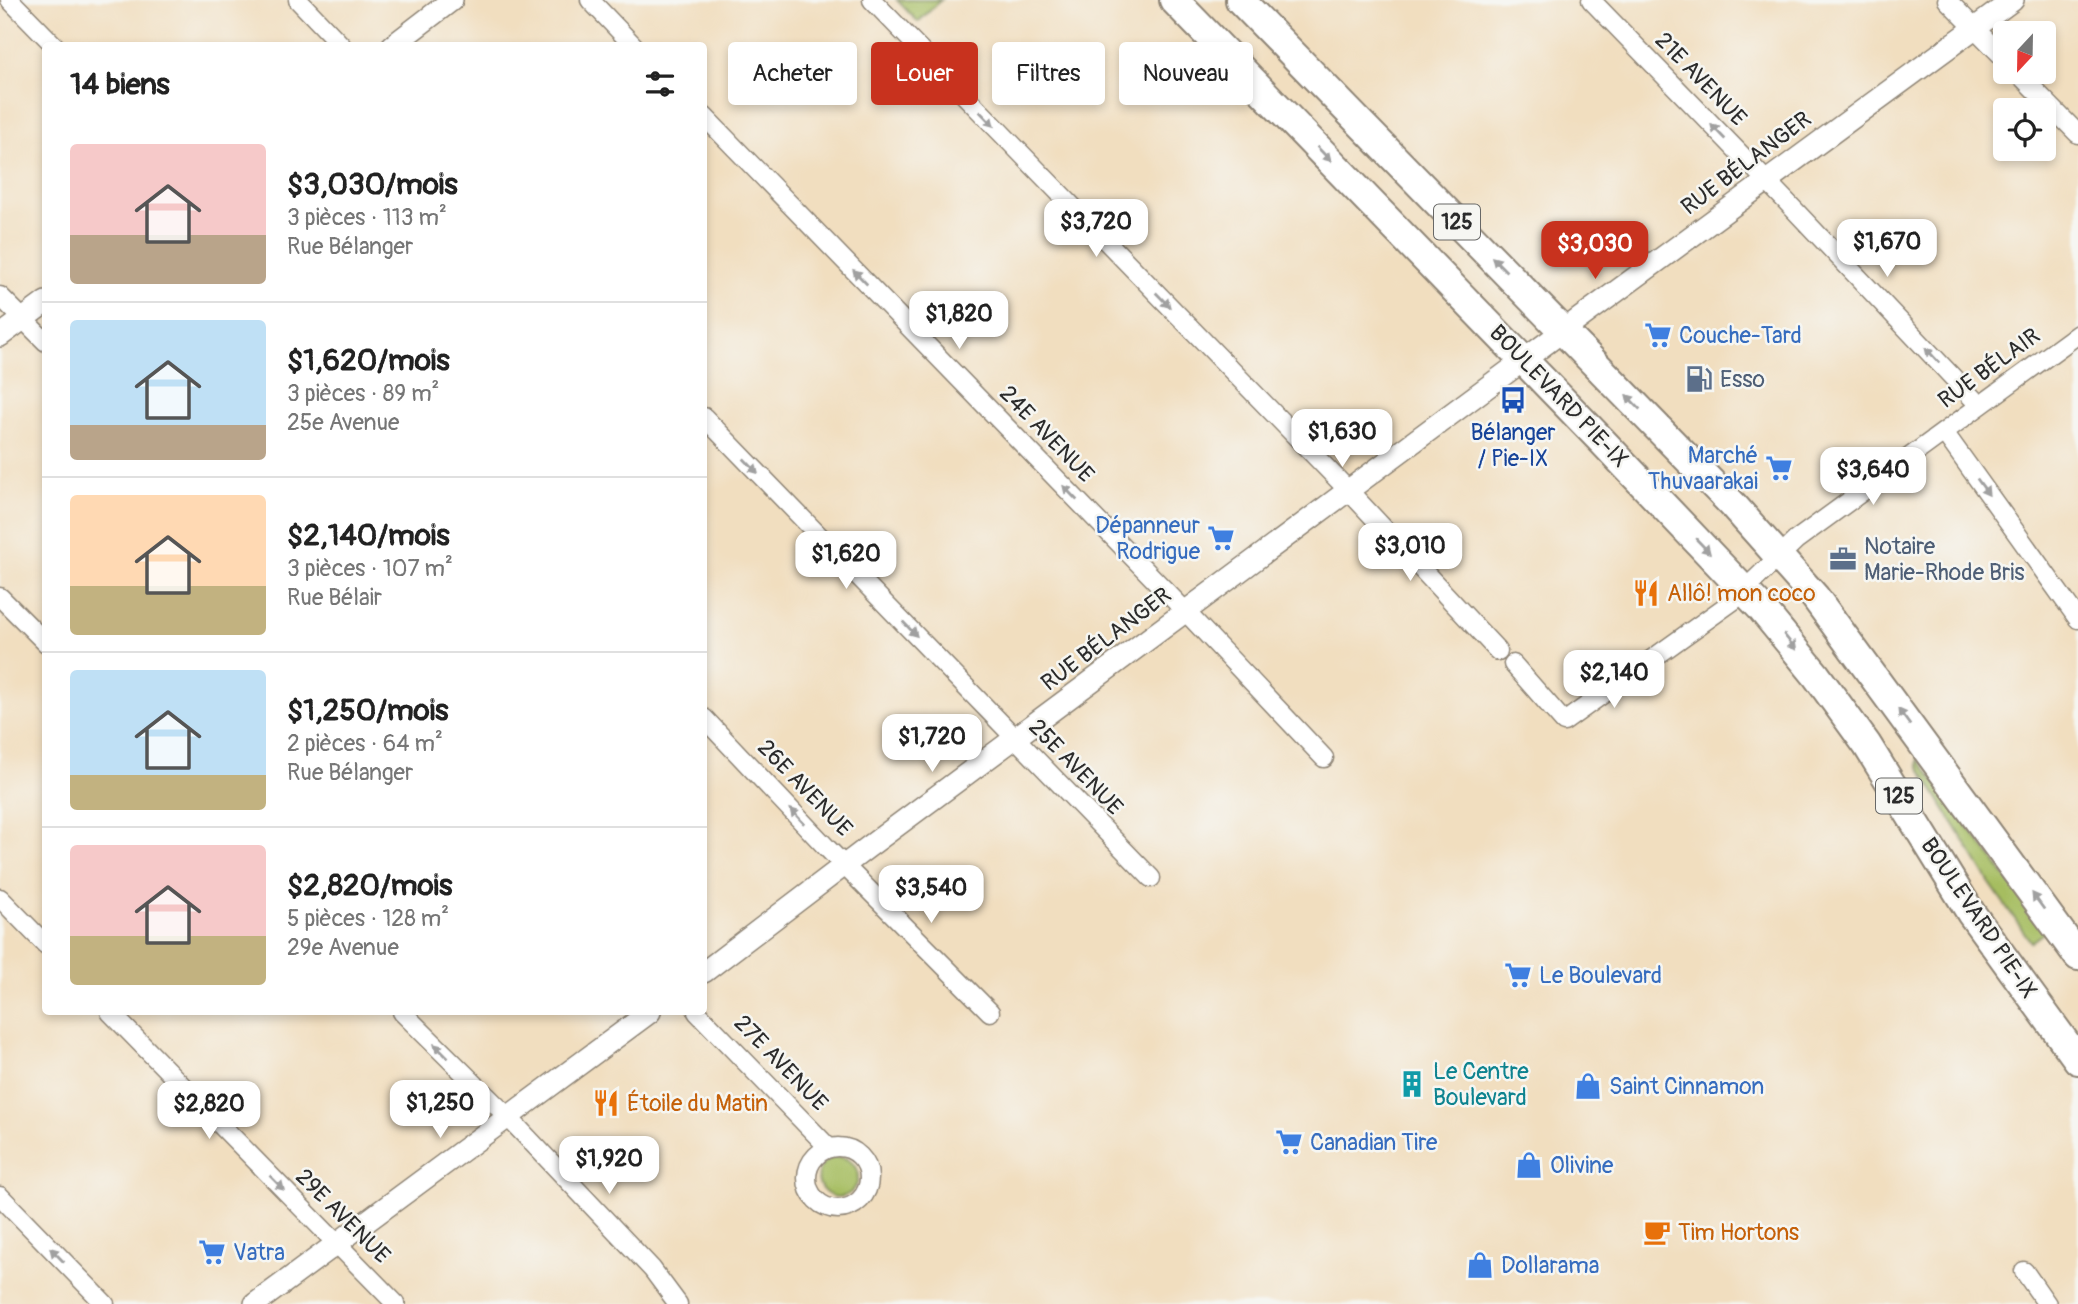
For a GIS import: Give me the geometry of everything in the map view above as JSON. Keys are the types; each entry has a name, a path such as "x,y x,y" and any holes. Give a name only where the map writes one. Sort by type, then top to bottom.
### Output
{"main road":[{"name":"BOULEVARD PIE-IX","path":"1174,0 1745,590 1816,675 1867,745 1971,913 2078,1060"},
{"name":"125","path":"1240,0 1780,555 1854,648 2078,956"}],"street":[{"path":"10,0 51,42"},
{"path":"298,0 338,42"},
{"path":"397,42 452,0"},
{"path":"590,0 630,42"},
{"path":"872,0 1348,490 1498,651"},
{"name":"21E AVENUE","path":"1591,0 1979,405"},
{"path":"1947,0 1993,47"},
{"name":"RUE BÉLANGER","path":"707,970 1348,490 2013,0"},
{"path":"2029,84 2078,134"},
{"name":"24E AVENUE","path":"707,120 1186,612 1324,758"},
{"path":"0,296 42,338"},
{"path":"0,336 42,305"},
{"name":"RUE BÉLAIR","path":"1513,664 1564,722 1728,605 1796,540 2078,334"},
{"name":"25E AVENUE","path":"707,420 1151,878"},
{"path":"1944,432 2078,619"},
{"path":"0,597 42,639"},
{"name":"26E AVENUE","path":"707,721 990,1012"},
{"path":"0,898 42,941"},
{"name":"29E AVENUE","path":"113,1015 396,1304"},
{"path":"405,1015 507,1116 652,1269 678,1304"},
{"path":"255,1304 646,1015"},
{"name":"27E AVENUE","path":"700,1015 829,1148"},
{"path":"0,1196 105,1304"},
{"path":"2024,1271 2048,1304"}],"green space":[{"path":"897,0 941,0 918,22"},
{"path":"1918,759 2046,931 2031,942 1989,882 1918,765"},
{"path":"838,1157 846,1158 852,1163 857,1169 857,1185 852,1191 846,1196 838,1197 830,1196 824,1191 819,1185 818,1177 819,1169 824,1163 830,1158"}],"place":[{"name":"Couche-Tard","path":"1658,335"},
{"name":"Esso","path":"1699,379"},
{"name":"Bélanger / Pie-IX","path":"1513,400"},
{"name":"Marché Thuvaarakai","path":"1779,468"},
{"name":"Dépanneur Rodrigue","path":"1221,538"},
{"name":"Notaire Marie-Rhode Bris","path":"1843,559"},
{"name":"Allô! mon coco","path":"1646,593"},
{"name":"Le Boulevard","path":"1518,975"},
{"name":"Le Centre Boulevard","path":"1412,1084"},
{"name":"Saint Cinnamon","path":"1588,1086"},
{"name":"Étoile du Matin","path":"606,1103"},
{"name":"Canadian Tire","path":"1289,1142"},
{"name":"Olivine","path":"1529,1165"},
{"name":"Tim Hortons","path":"1657,1232"},
{"name":"Vatra","path":"212,1252"},
{"name":"Dollarama","path":"1480,1265"}]}
